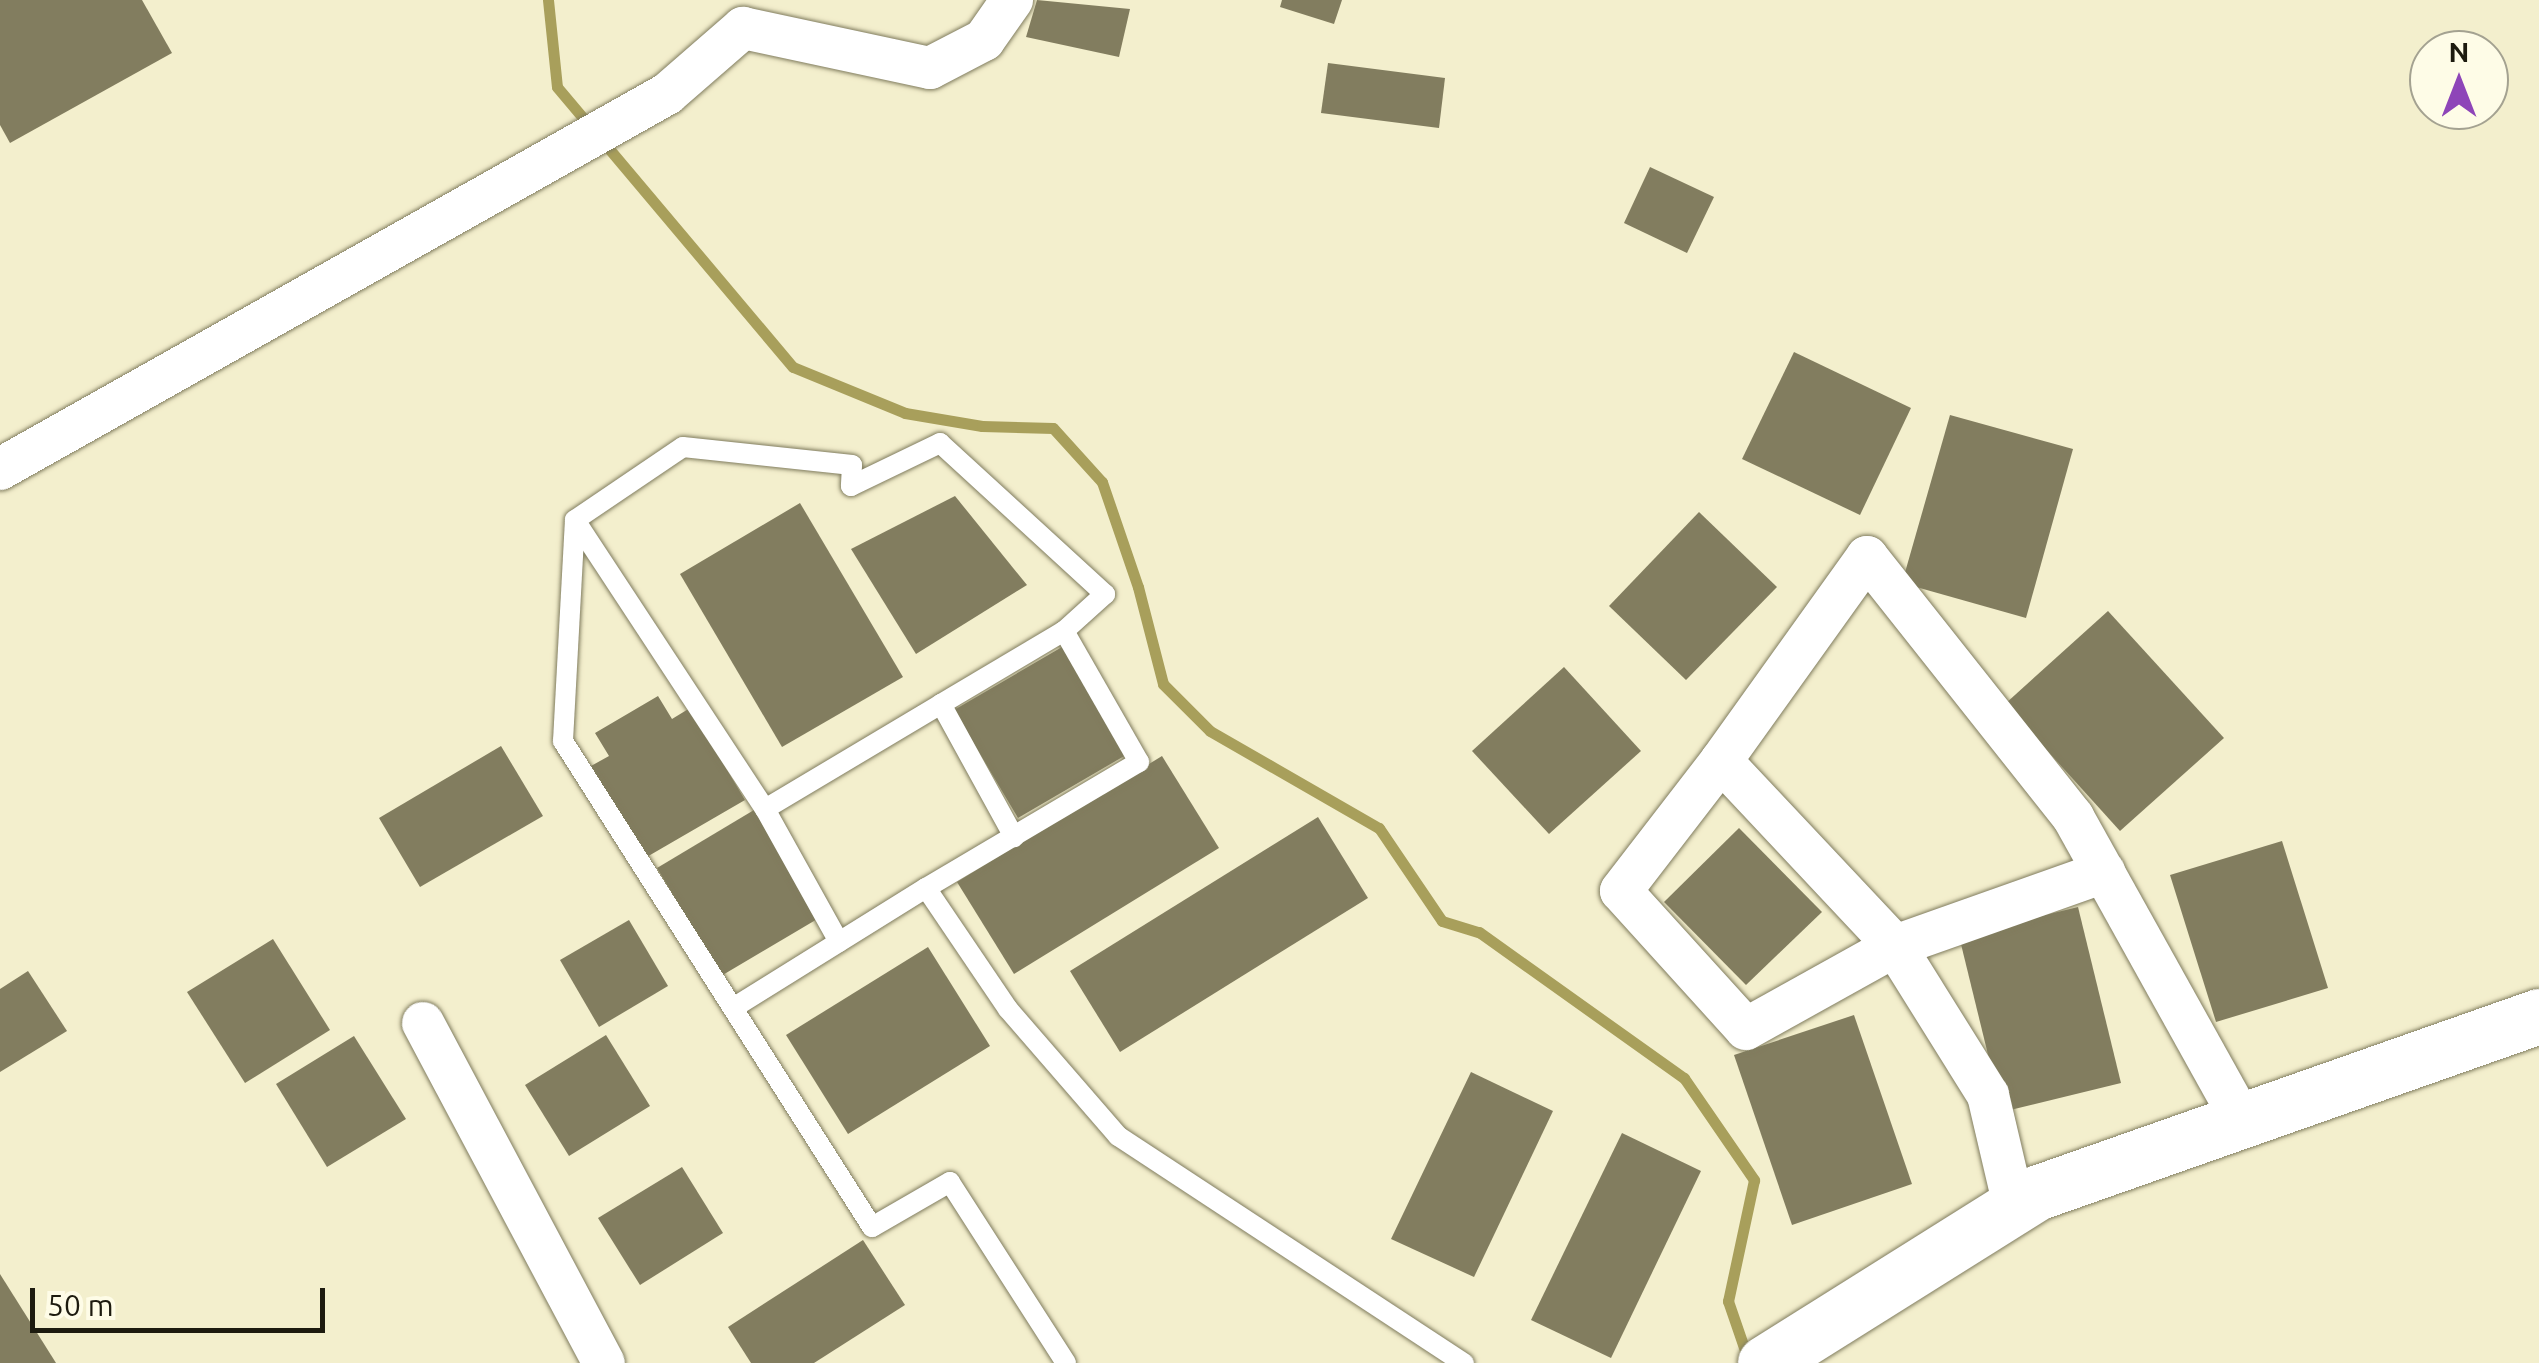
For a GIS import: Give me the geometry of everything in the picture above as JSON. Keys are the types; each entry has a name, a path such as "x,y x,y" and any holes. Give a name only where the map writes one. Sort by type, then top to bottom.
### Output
{"street":[{"path":"0,470 667,94 743,28 930,68 984,40 1012,0"},
{"path":"2104,872 1896,946 1746,1030 1621,891 1721,760 1866,557 2074,817 2242,1120"},
{"path":"1721,760 1896,946 1988,1094 2014,1206"},
{"path":"1765,1363 2036,1193 2539,1016"},
{"path":"422,1023 604,1363"}],"lane":[{"path":"576,520 683,447 852,465 851,486 940,444 1105,594 1064,631 764,809"},
{"path":"576,520 764,809 839,942"},
{"path":"576,520 563,741 872,1227 950,1182 1066,1363"},
{"path":"733,1008 1139,762 1064,631"},
{"path":"941,704 1014,837"},
{"path":"926,888 1008,1009 1118,1136 1463,1363"}],"building":[{"path":"0,0 142,0 172,53 10,143 0,125"},
{"path":"1037,0 1130,9 1119,57 1026,37"},
{"path":"1282,0 1342,0 1334,24 1280,7"},
{"path":"1328,63 1445,78 1439,128 1321,113"},
{"path":"1650,167 1714,197 1687,253 1624,223"},
{"path":"1794,352 1911,408 1860,515 1742,459"},
{"path":"1950,415 2073,449 2026,618 1902,583"},
{"path":"955,496 1027,585 916,654 851,549"},
{"path":"800,503 903,677 782,747 680,574"},
{"path":"1699,512 1777,587 1686,680 1609,606"},
{"path":"2108,611 2224,738 2120,831 2005,704"},
{"path":"1062,647 1126,755 1018,818 954,710"},
{"path":"1564,667 1641,751 1549,834 1472,751"},
{"path":"658,696 672,719 690,708 745,800 645,858 591,766 609,756 595,733"},
{"path":"501,746 543,816 420,887 379,818"},
{"path":"1162,756 1219,848 1014,974 957,882"},
{"path":"754,810 819,918 721,976 657,868"},
{"path":"1318,817 1368,898 1120,1052 1070,971"},
{"path":"1739,828 1822,912 1746,985 1664,902"},
{"path":"2282,841 2328,988 2216,1022 2170,875"},
{"path":"2078,907 2121,1083 2002,1112 1959,936"},
{"path":"629,920 668,986 599,1027 560,960"},
{"path":"273,939 330,1030 245,1083 187,992"},
{"path":"928,947 990,1046 848,1134 786,1035"},
{"path":"28,971 67,1031 0,1072 0,989"},
{"path":"1854,1015 1912,1184 1792,1225 1734,1055"},
{"path":"606,1035 650,1106 569,1156 525,1085"},
{"path":"354,1036 406,1119 327,1167 276,1084"},
{"path":"1471,1072 1553,1111 1474,1277 1391,1239"},
{"path":"1622,1133 1701,1171 1611,1358 1531,1320"},
{"path":"682,1167 723,1233 640,1285 598,1218"},
{"path":"863,1240 905,1305 814,1363 751,1363 728,1327"},
{"path":"0,1274 56,1363 0,1363"}],"waterway":[{"path":"548,0 557,87 793,367 905,413 982,426 1053,428 1102,482 1138,587 1163,684 1210,731 1379,828 1442,921 1479,932 1684,1078 1754,1180 1728,1301 1748,1359"}]}
